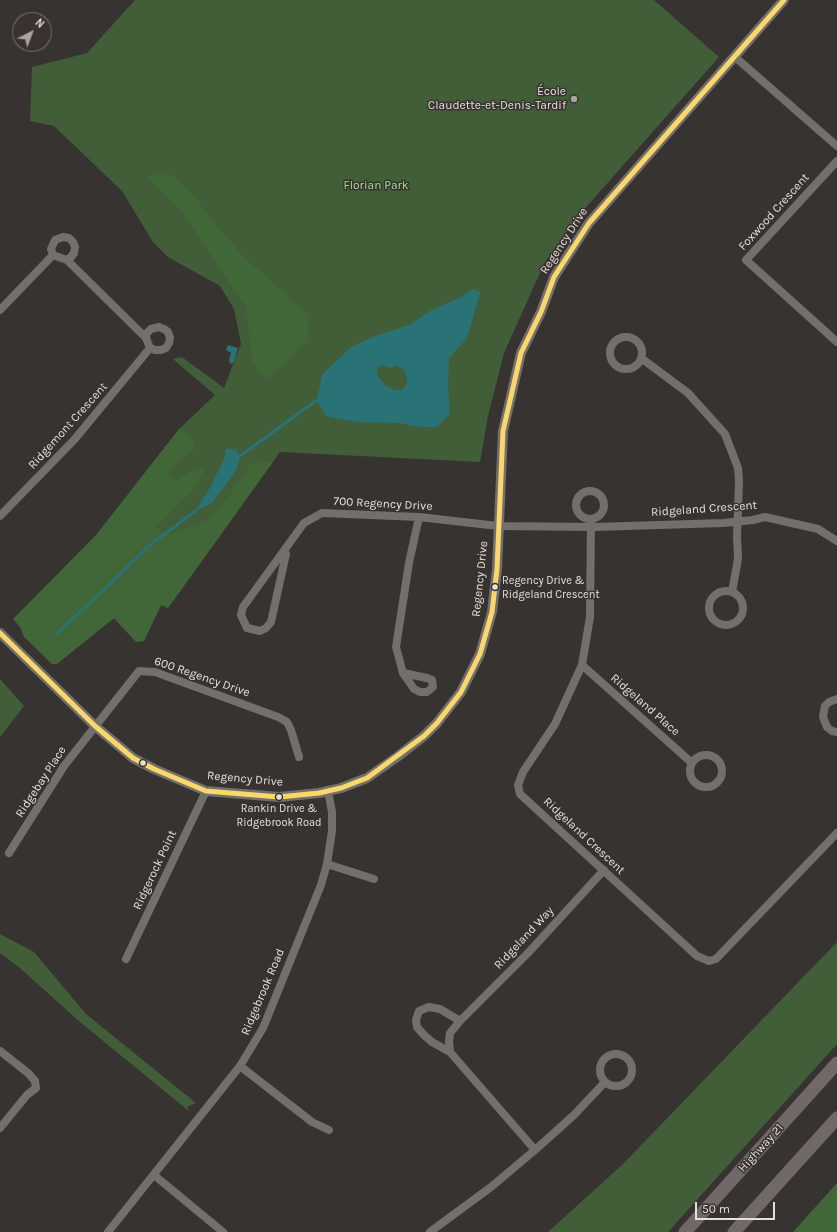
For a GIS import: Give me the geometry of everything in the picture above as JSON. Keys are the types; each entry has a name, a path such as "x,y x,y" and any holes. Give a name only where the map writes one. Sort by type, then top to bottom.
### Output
{"main road":[{"name":"Highway 21","path":"685,1232 837,1063"},
{"path":"734,1232 837,1118"}],"street":[{"name":"Regency Drive","path":"0,633 95,726 132,758 206,791 279,797 319,793 341,788 367,778 424,736 437,723 461,692 480,654 492,612 496,569 503,431 521,353 541,312 554,276 590,223 784,0"},
{"path":"734,57 837,146"},
{"name":"Foxwood Crescent","path":"837,160 746,260 837,342"},
{"path":"53,255 51,249 55,240 63,237 69,238 75,247 74,253 67,260"},
{"path":"53,255 67,260 146,338 150,348 155,350 166,348 170,338 168,332 164,328 155,327 150,329 146,338"},
{"path":"0,310 53,255"},
{"name":"Ridgemont Crescent","path":"0,516 74,440 150,348"},
{"path":"642,358 688,393 725,434 738,468 738,559 732,592"},
{"name":"700 Regency Drive","path":"284,551 304,523 322,513 419,517 498,526"},
{"path":"403,673 396,647 409,563 419,517"},
{"name":"Ridgeland Crescent","path":"498,526 591,523 723,523 765,517 818,529 837,541"},
{"name":"Ridgeland Crescent","path":"591,523 590,617 582,665 555,724 523,772 518,785 520,794 698,956 709,960 716,959 837,833"},
{"path":"284,551 286,554 271,622 266,628 260,631 247,628 241,615 243,607 284,551"},
{"path":"728,591 732,592 736,594 742,602 743,612 734,623 725,625 720,624 710,613 709,609 711,599 718,593 728,591"},
{"name":"Ridgeland Place","path":"582,665 692,762"},
{"name":"600 Regency Drive","path":"95,726 139,671 155,672 278,717 287,722 299,757"},
{"path":"837,699 829,702 825,706 823,717 827,727 832,731 837,732"},
{"name":"Ridgebay Place","path":"9,853 64,766 95,726"},
{"path":"701,756 712,756 720,763 722,774 720,779 717,783 708,787 698,785 694,782 690,772 692,762 701,756"},
{"name":"Ridgerock Point","path":"126,959 206,791"},
{"name":"Ridgebrook Road","path":"108,1232 240,1066 263,1028 321,885 327,864 332,831 332,812 328,791"},
{"path":"327,864 374,879"},
{"name":"Ridgeland Way","path":"450,1052 450,1033 460,1020 529,952 604,870"},
{"path":"460,1020 440,1009 429,1007 419,1011 416,1020 417,1028 432,1042 450,1052 535,1150"},
{"path":"0,1051 28,1073 35,1081 36,1088 27,1094 0,1128"},
{"path":"614,1054 625,1056 629,1060 633,1070 629,1081 620,1087 609,1086 604,1082 600,1073 601,1062 605,1058 614,1054"},
{"path":"240,1066 312,1122 329,1130"},
{"path":"430,1232 491,1187 535,1150 574,1115 604,1082"},
{"path":"154,1175 223,1232"}],"green space":[{"name":"Florian Park","path":"135,0 654,0 719,57 580,214 545,262 504,353 488,416 480,462 280,452 168,608 161,605 144,641 136,642 114,618 56,664 97,534 179,429 215,395 173,359 182,357 224,388 241,344 234,309 220,286 168,257 153,242 122,191 54,126 30,121 32,67 87,53"},
{"path":"162,171 176,178 197,200 220,230 244,257 308,315 309,330 307,341 267,379 258,371 252,360 246,307 184,214 147,177"},
{"path":"179,429 195,442 193,450 176,464 170,473 171,477 178,480 191,471 200,468 204,471 192,492 177,505 166,518 155,526 159,530 171,535 207,520 228,498 251,463 273,462 168,608 161,605 144,641 136,642 114,618 57,664 52,664 24,637 20,627 13,619 97,534"},
{"path":"0,679 24,706 0,737"},
{"path":"0,934 34,952 86,1014 196,1103 187,1107 190,1112 80,1022 20,968 0,953"},
{"path":"837,942 837,1044 668,1232 548,1232 622,1165"},
{"path":"837,1183 837,1232 793,1232"}],"water":[{"path":"473,289 480,292 467,338 449,358 448,385 450,414 437,427 423,427 399,423 357,422 326,416 317,400 322,375 350,348 372,337 409,325 428,312 463,296","holes":["382,365 391,368 396,365 404,370 407,377 407,384 402,390 394,390 386,386 377,375 377,369"]},
{"path":"228,345 238,348 232,364 229,360 231,353 226,350"},
{"path":"226,449 235,449 240,456 236,471 212,503 194,512 210,488 224,459"}],"waterway":[{"path":"240,456 317,400"},
{"path":"57,633 150,545 194,512"}],"transit line":[{"path":"0,633 95,726 133,758 154,769 206,791 279,797 319,793 341,788 367,778 424,736 437,723 461,692 480,654 492,612 497,569 503,431 521,353 541,312 554,277 589,223 784,0"}],"place":[{"name":"École Claudette-et-Denis-Tardif","path":"574,99"},
{"name":"Regency Drive & Ridgeland Crescent","path":"495,587"},
{"name":"Rankin Drive & Ridgebrook Road","path":"279,797"}]}
